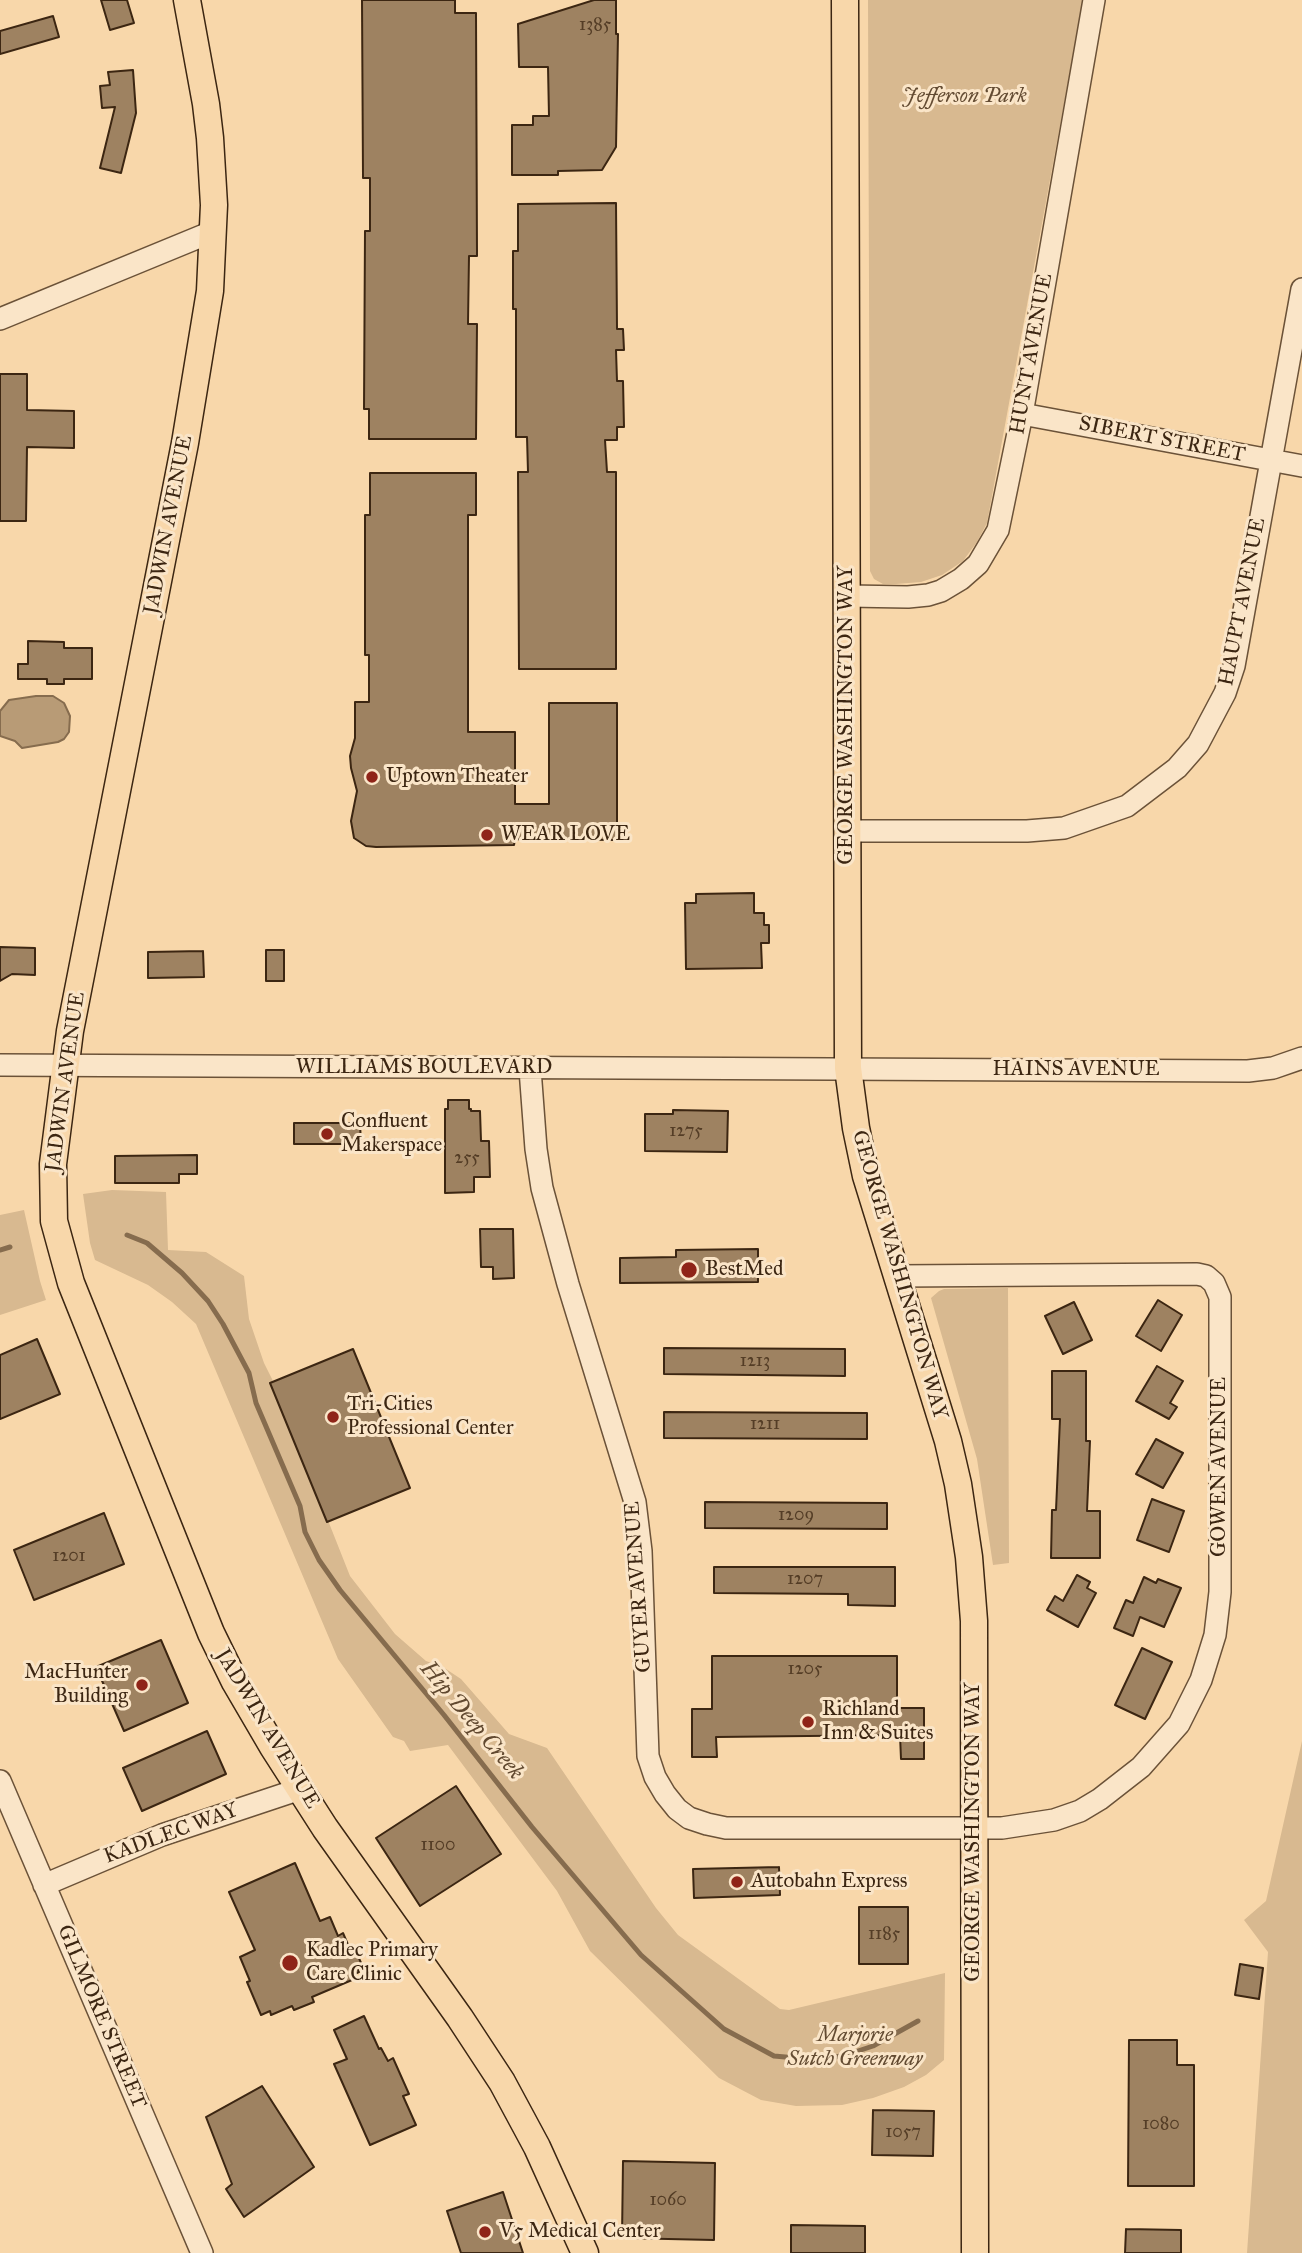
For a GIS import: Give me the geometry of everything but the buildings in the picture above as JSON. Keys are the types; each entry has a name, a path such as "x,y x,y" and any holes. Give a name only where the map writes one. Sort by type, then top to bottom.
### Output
{"main road":[{"name":"JADWIN AVENUE","path":"187,0 207,116 212,171 214,231 210,291 200,362 70,1031 54,1144 52,1202 60,1248 71,1283 211,1633 254,1716 300,1789 502,2082 537,2147 585,2253"},
{"name":"GEORGE WASHINGTON WAY","path":"845,0 848,1068 860,1151 948,1441 965,1524 974,1621 975,2253"}],"street":[{"name":"HUNT AVENUE","path":"848,596 928,595 949,587 978,564 998,530 1022,414 1094,0"},
{"path":"0,319 214,231"},
{"name":"HAUPT AVENUE","path":"848,831 1027,831 1064,828 1127,806 1177,768 1198,744 1213,720 1234,666 1302,289"},
{"name":"SIBERT STREET","path":"1022,414 1302,466"},
{"name":"HAINS AVENUE","path":"848,1068 1248,1071 1273,1068 1302,1058"},
{"name":"WILLIAMS BOULEVARD","path":"0,1065 530,1069 848,1068"},
{"name":"GUYER AVENUE","path":"530,1069 542,1188 568,1284 635,1502 640,1551 649,1756 660,1786 677,1809 689,1818 726,1828 975,1828"},
{"name":"GOWEN AVENUE","path":"897,1276 1197,1274 1206,1276 1214,1283 1220,1297 1219,1613 1209,1657 1193,1700 1180,1724 1163,1746 1141,1767 1080,1811 1028,1825 975,1828"},
{"name":"GILMORE STREET","path":"0,1781 202,2253"},
{"name":"KADLEC WAY","path":"44,1885 162,1835 300,1789"}],"green space":[{"name":"Jefferson Park","path":"868,0 1083,0 987,523 963,561 942,575 921,582 896,584 883,584 874,579 870,571"},
{"name":"Marjorie Sutch Greenway","path":"112,1190 166,1192 168,1250 206,1252 244,1276 249,1319 264,1363 350,1576 395,1634 426,1661 443,1667 461,1679 509,1734 547,1748 656,1908 678,1935 780,2009 789,2010 945,1973 944,2060 926,2075 904,2087 842,2105 796,2106 761,2100 719,2078 590,1951 557,1891 448,1745 410,1751 404,1741 393,1737 338,1659 196,1324 148,1285 95,1260 83,1194"},
{"path":"24,1210 46,1300 0,1315 0,1215"},
{"path":"1008,1288 1009,1563 993,1565 977,1459 931,1298 944,1289"},
{"path":"1302,1741 1302,2253 1247,2253 1268,1952 1244,1920 1266,1901"}],"shaded area":[{"path":"53,696 64,703 70,716 69,732 58,742 22,748 15,741 0,736 0,711 9,700"}],"waterway":[{"name":"Hip Deep Creek","path":"127,1235 147,1243 182,1273 208,1301 223,1324 249,1373 256,1403 300,1506 305,1532 319,1560 340,1590 444,1715 532,1827 641,1955 724,2029 774,2056 819,2060 846,2055 873,2046 918,2021"},
{"name":"Hip Deep Creek","path":"0,1250 10,1247"}],"place":[{"name":"Uptown Theater","path":"372,777"},
{"name":"WEAR LOVE","path":"487,835"},
{"name":"Confluent Makerspace","path":"327,1134"},
{"name":"BestMed","path":"689,1270"},
{"name":"Tri-Cities Professional Center","path":"333,1417"},
{"name":"MacHunter Building","path":"142,1685"},
{"name":"Richland Inn & Suites","path":"808,1722"},
{"name":"Autobahn Express","path":"737,1882"},
{"name":"Kadlec Primary Care Clinic","path":"290,1963"},
{"name":"V5 Medical Center","path":"485,2232"}]}
